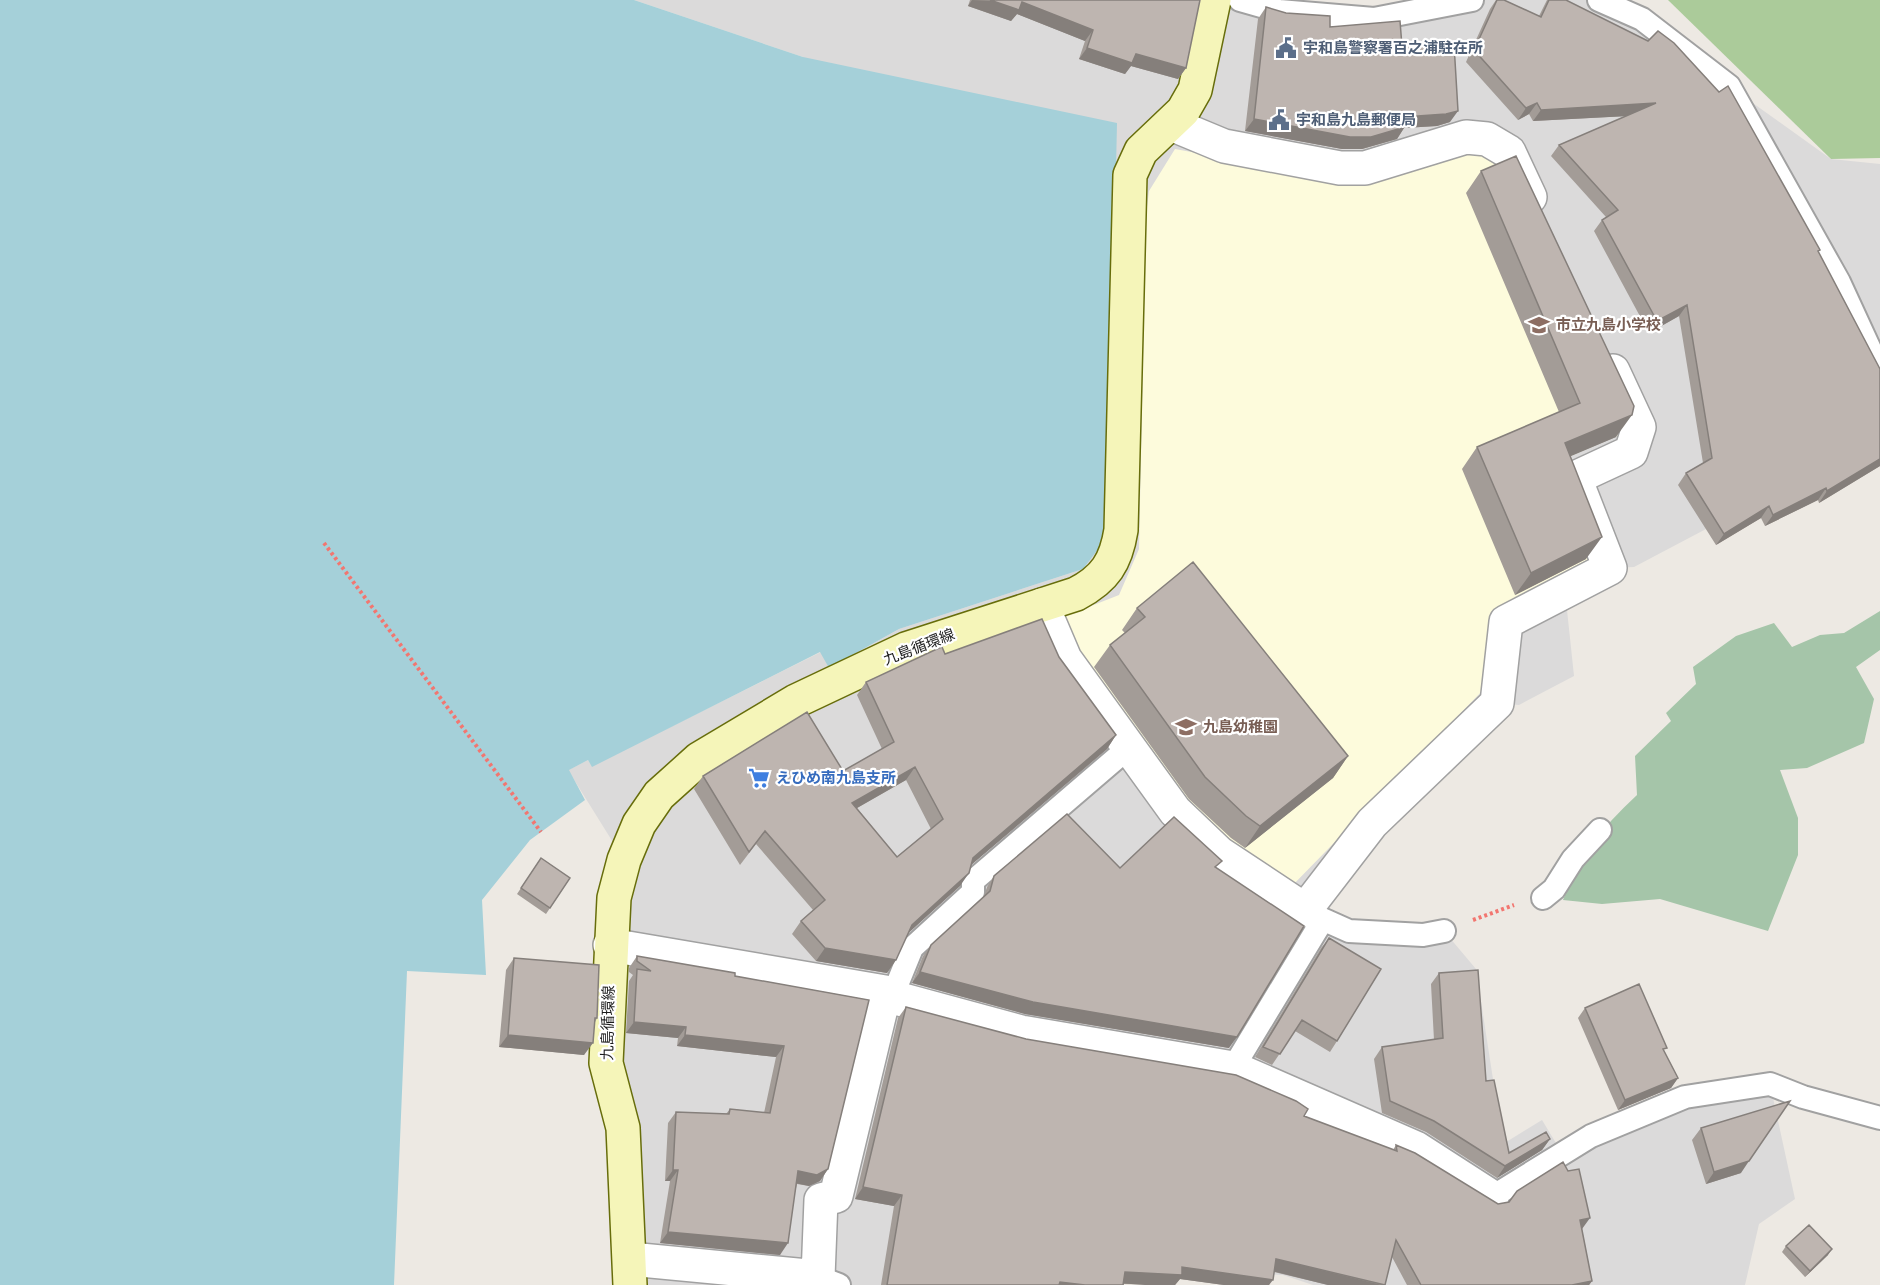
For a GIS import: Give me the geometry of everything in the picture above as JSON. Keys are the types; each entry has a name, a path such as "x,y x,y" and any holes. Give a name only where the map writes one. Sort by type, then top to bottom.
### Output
{"main road":[{"name":"九島循環線","path":"630,1272 623,1128 606,1063 609,945 614,898 624,860 639,824 659,795 699,759 795,701 906,649 1076,594 1095,584 1108,570 1118,552 1121,530 1130,176 1142,151 1184,111 1195,90 1214,0"}],"street":[{"path":"1171,124 1224,146 1340,168 1365,168 1466,137 1487,139 1509,152 1544,226"},
{"path":"1042,605 1065,659 1127,749 1175,811 1218,853 1314,915 1372,823 1497,703 1506,622 1610,568 1575,478 1631,452 1639,427 1599,342"},
{"path":"609,945 888,994 1021,1032 1233,1068 1416,1148 1492,1197"},
{"path":"630,1272 806,1280 821,1200 836,1196 888,994"}],"lane":[{"path":"1240,0 1279,11 1374,19 1472,0"},
{"path":"1599,0 1642,19 1729,86 1839,282 1880,371"},
{"path":"888,994 912,948 973,892 973,881 1127,749"},
{"path":"1543,898 1600,830"},
{"path":"1233,1068 1314,915 1349,931 1423,935 1444,931"},
{"path":"1492,1197 1591,1136 1685,1097 1770,1084 1803,1097 1880,1118"}],"path":[{"path":"324,543 541,832"},
{"path":"1444,931 1518,904 1543,898"}],"shaded area":[{"path":"634,0 1240,0 1374,19 1472,0 1599,0 1729,86 1831,159 1880,164 1880,430 1725,519 1634,567 1610,568 1565,591 1574,676 1519,705 1497,703 1305,910 1322,921 1444,931 1476,969 1503,1144 1542,1120 1562,1153 1685,1097 1770,1084 1795,1199 1759,1224 1745,1285 1313,1285 1283,1275 1180,1271 1113,1285 630,1285 606,1063 624,860 568,770 588,760 592,766 821,652 830,668 899,629 1083,569 803,57"},
{"path":"1175,149 1360,183 1455,152 1487,155 1509,171 1622,434 1550,465 1591,562 1493,624 1489,684 1289,889 1223,843 1086,674 1058,619 1119,595 1139,549 1146,215 1149,191"}],"green space":[{"path":"1668,0 1880,0 1880,158 1831,159"},
{"path":"1880,611 1880,650 1856,667 1874,699 1864,743 1807,768 1780,770 1798,818 1798,855 1768,931 1660,899 1602,904 1563,900 1593,843 1637,795 1635,756 1671,721 1666,713 1696,684 1693,667 1736,636 1774,623 1792,647 1820,635 1844,633"}],"water":[{"path":"0,0 634,0 803,57 1117,123 1108,536 1083,569 899,629 829,668 820,652 592,767 588,760 569,770 585,800 530,840 482,900 486,975 407,971 394,1285 0,1285"}],"building":[{"path":"990,0 1200,0 1186,68 1136,54 1132,63 1087,48 1093,30 1022,2 1019,10"},
{"path":"1497,0 1504,0 1541,17 1549,0 1566,0 1648,41 1658,31 1674,43 1719,92 1728,86 1820,250 1818,251 1880,369 1880,459 1827,491 1826,488 1773,515 1769,506 1724,534 1686,473 1712,458 1687,305 1657,321 1602,220 1618,210 1559,145 1656,103 1541,110 1537,103 1526,108 1474,50"},
{"path":"1266,7 1286,13 1330,16 1330,27 1400,21 1402,46 1454,44 1458,111 1404,117 1405,127 1371,137 1350,137 1254,119"},
{"path":"1516,156 1634,406 1632,415 1565,443 1602,537 1531,573 1477,447 1580,403 1481,171"},
{"path":"1193,562 1348,756 1260,826 1246,816 1205,777 1110,645 1145,617 1137,608"},
{"path":"1042,619 1059,657 1116,735 973,858 969,873 912,925 896,960 825,948 801,921 825,900 765,831 749,852 703,776 807,712 843,771 894,742 866,682 939,648 942,647 945,654","holes":["915,767 943,819 897,857 852,803"]},
{"path":"1067,814 1120,868 1174,817 1222,861 1215,867 1304,926 1237,1037 1033,1002 920,972 931,945 990,891 994,876"},
{"path":"541,858 570,878 550,908 521,888"},
{"path":"1329,938 1381,969 1337,1041 1302,1020 1280,1054 1263,1047"},
{"path":"637,956 869,1000 828,1169 817,1175 798,1171 788,1243 668,1232 678,1170 673,1170 676,1112 729,1114 730,1109 770,1113 784,1046 685,1035 686,1027 634,1022 637,969 651,971 637,961"},
{"path":"514,958 599,965 597,1018 595,1018 593,1043 508,1035"},
{"path":"1478,970 1486,1081 1494,1080 1509,1153 1546,1132 1550,1139 1505,1166 1434,1121 1390,1101 1382,1047 1443,1038 1439,973"},
{"path":"1639,984 1667,1048 1663,1049 1678,1078 1625,1100 1585,1008"},
{"path":"906,1007 1026,1039 1236,1075 1296,1101 1308,1109 1304,1116 1397,1151 1396,1145 1415,1153 1498,1204 1509,1202 1517,1191 1563,1162 1568,1171 1579,1169 1590,1218 1580,1220 1592,1281 1572,1285 1421,1285 1396,1240 1385,1285 1276,1259 1273,1280 1182,1267 1182,1275 1125,1272 1123,1285 1085,1285 1060,1282 1059,1285 887,1285 902,1195 863,1187"},
{"path":"1790,1101 1749,1161 1714,1172 1701,1128"},
{"path":"1809,1225 1832,1249 1810,1271 1786,1246"}],"place":[{"name":"宇和島警察署百之浦駐在所","path":"1286,48"},
{"name":"宇和島九島郵便局","path":"1279,120"},
{"name":"市立九島小学校","path":"1539,325"},
{"name":"九島幼稚園","path":"1186,727"},
{"name":"えひめ南九島支所","path":"759,778"}]}
